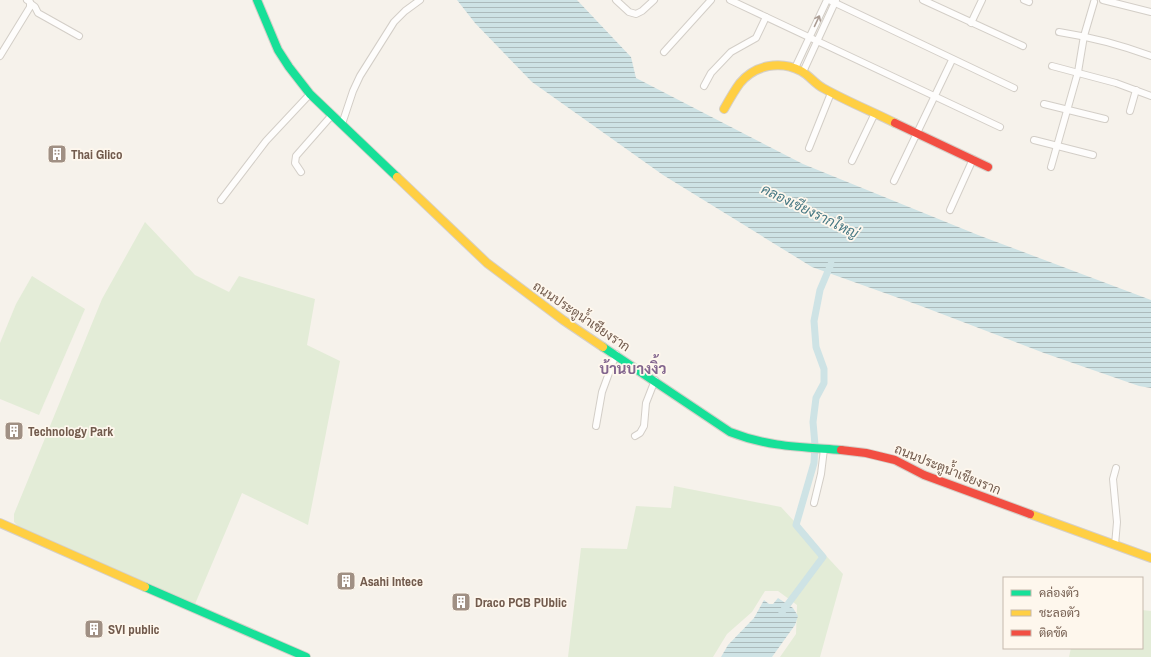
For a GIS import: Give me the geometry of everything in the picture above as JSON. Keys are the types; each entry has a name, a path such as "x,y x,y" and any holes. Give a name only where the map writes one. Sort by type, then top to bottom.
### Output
{"street":[{"name":"ถนนประตูน้ำเชียงราก","path":"257,0 278,50 288,67 310,94 487,263 562,320 616,354 730,432 757,442 874,454 901,462 924,475 1151,558"},
{"path":"342,124 357,82 367,64 394,22 405,11 420,0"},
{"path":"616,0 629,12 636,14 642,11 654,0"},
{"path":"664,52 711,0"},
{"path":"730,0 1000,127"},
{"path":"923,0 1022,46"},
{"path":"971,23 982,0"},
{"path":"1103,0 1151,12"},
{"path":"795,68 809,38 832,1"},
{"path":"803,72 817,41 832,1"},
{"path":"832,1 952,60 1014,88"},
{"path":"1051,167 1078,72 1084,36 1095,1"},
{"path":"0,56 29,2 36,7 38,13 79,36"},
{"path":"704,86 712,73 731,52 756,38 766,18"},
{"path":"1059,32 1084,36 1127,47 1151,56"},
{"path":"894,181 952,60"},
{"path":"724,109 741,81 765,66 779,64 795,68 803,72 817,85 831,93 917,132 988,167"},
{"path":"1052,66 1116,83 1151,96"},
{"path":"1130,111 1136,90"},
{"path":"809,148 831,93"},
{"path":"221,200 266,141 310,94"},
{"path":"1044,104 1105,119"},
{"path":"852,161 875,113"},
{"path":"301,172 294,163 296,156 332,115"},
{"path":"1034,140 1093,155"},
{"path":"950,210 974,160"},
{"path":"596,426 602,392 616,354"},
{"path":"636,436 640,433 644,426 646,403 655,380"},
{"path":"814,503 821,474 822,449"},
{"path":"1115,545 1117,522 1113,479 1116,468"},
{"path":"0,523 306,657"}],"green space":[{"path":"145,222 195,275 229,292 239,276 315,299 307,345 340,361 308,525 242,493 195,604 20,528 14,522 14,514 102,299"},
{"path":"32,276 85,309 39,415 0,399 0,343 16,304"},
{"path":"674,486 781,507 843,574 820,657 780,657 796,634 797,605 778,591 765,591 752,612 727,634 713,657 568,657 581,548 627,549 636,506 671,508"},
{"path":"1143,610 1151,611 1151,657 1069,657 1071,649 1143,649"}],"water":[{"name":"คลองเชียงรากใหญ่","path":"457,0 577,0 631,57 636,78 803,164 978,235 1151,300 1151,388 1139,386 1044,353 921,306 812,267 663,175 532,82 475,23"},
{"path":"778,598 793,608 798,616 795,625 772,657 721,657 728,645 754,618 764,600 769,604 773,604"}],"waterway":[{"path":"782,612 823,557 796,525 814,463 815,445 813,422 816,398 824,383 824,369 816,347 814,321 820,290 831,264"}],"traffic: fast":[{"path":"257,0 278,50 310,94 397,177"},
{"path":"603,347 730,432 758,441 798,447 841,450"},
{"path":"145,587 306,657"}],"traffic: slow":[{"path":"724,109 740,83 746,77 760,68 776,65 801,71 823,88 895,123"},
{"path":"397,177 487,263 563,320 603,347"},
{"path":"1030,514 1151,558"},
{"path":"0,523 145,587"}],"traffic: jam":[{"path":"895,123 988,167"},
{"path":"841,450 866,453 895,460 924,475 1030,514"}],"place":[{"name":"Thai Glico","path":"57,154"},
{"name":"Technology Park","path":"14,431"},
{"name":"Asahi Intece","path":"346,581"},
{"name":"Draco PCB PUblic","path":"461,602"},
{"name":"SVI public","path":"94,629"}],"district":[{"name":"บ้านบางงิ้ว","path":"633,369"}]}
